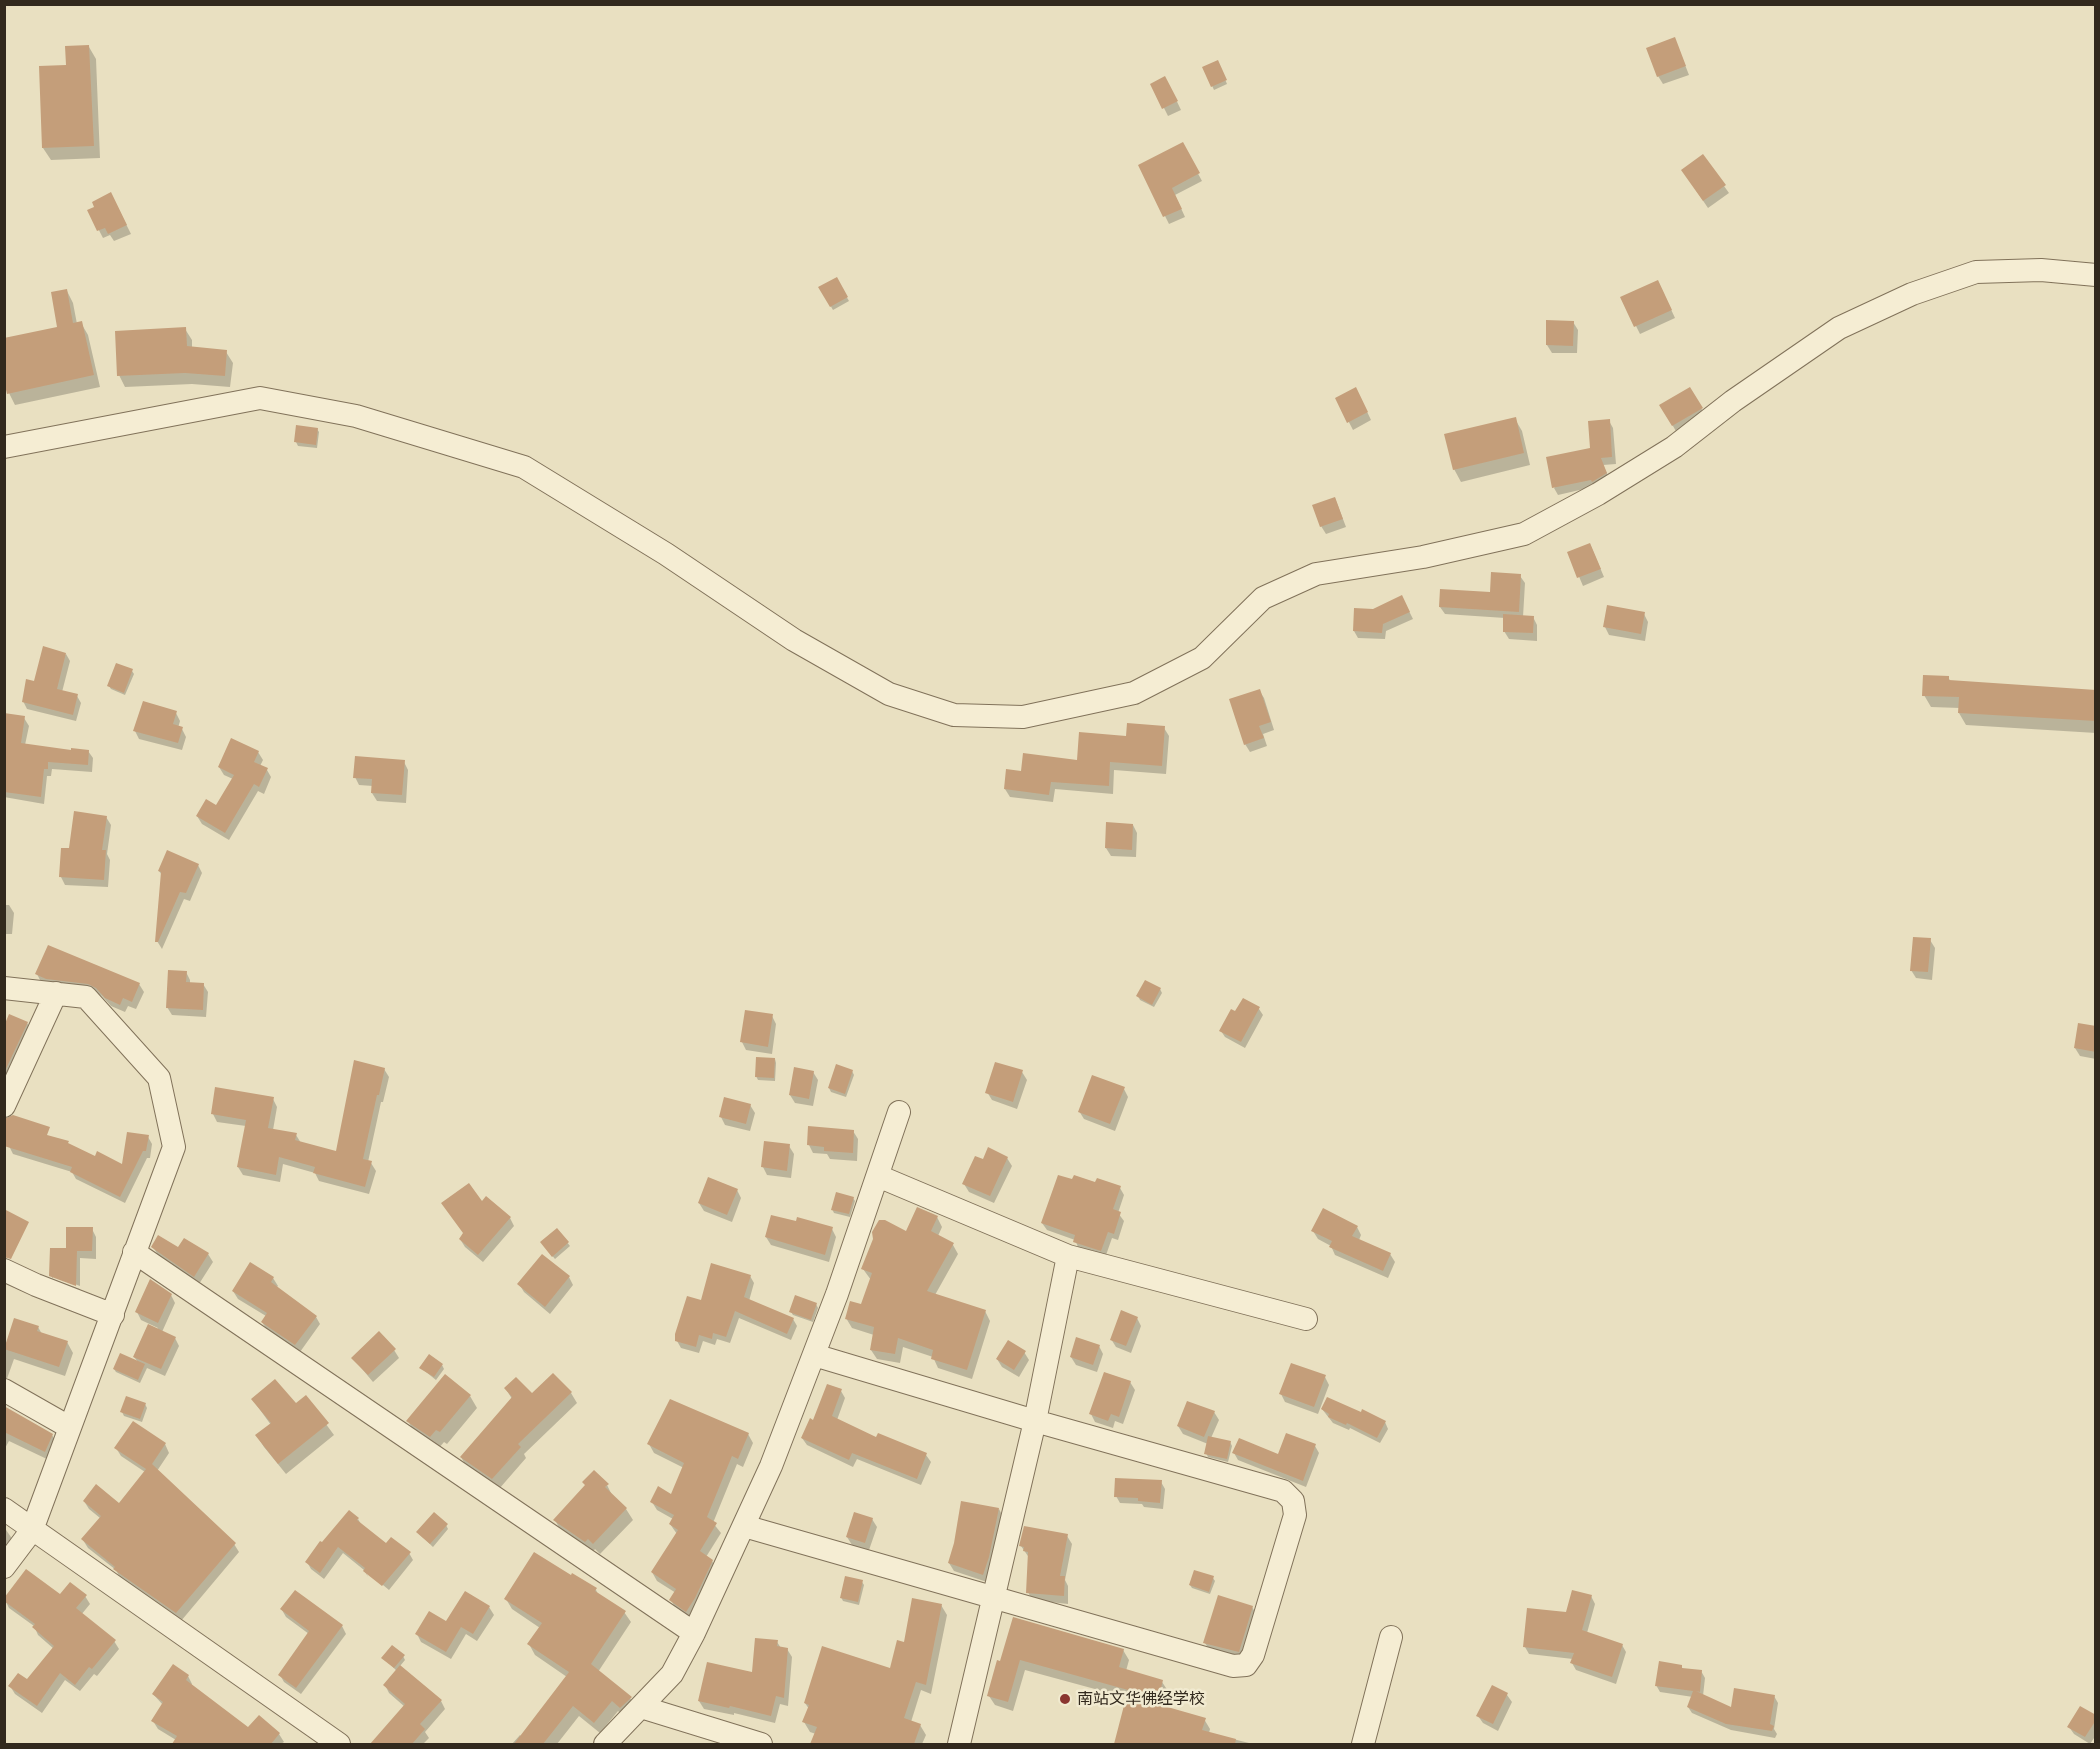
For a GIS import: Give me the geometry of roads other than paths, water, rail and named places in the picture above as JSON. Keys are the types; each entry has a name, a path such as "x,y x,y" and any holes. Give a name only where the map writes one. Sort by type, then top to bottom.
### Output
{"street":[{"path":"4,447 260,398 356,416 524,467 666,554 794,640 889,694 954,715 1023,717 1134,693 1202,658 1263,598 1316,574 1423,557 1524,534 1598,494 1674,447 1733,401 1839,327 1912,294 1976,272 2041,270 2096,275"},
{"path":"4,988 86,997 159,1078 174,1147 32,1530 4,1567"},
{"path":"4,1106 56,993"},
{"path":"605,1744 672,1674 694,1633 744,1526 771,1466 837,1294 899,1112"},
{"path":"878,1176 1068,1256 1306,1319"},
{"path":"134,1252 694,1633"},
{"path":"959,1744 1035,1421 1068,1256"},
{"path":"4,1270 113,1315"},
{"path":"744,1526 1233,1666 1246,1665 1253,1655 1294,1515 1293,1501 1283,1491 1035,1421 814,1355"},
{"path":"4,1390 69,1427"},
{"path":"4,1509 339,1744"},
{"path":"1363,1744 1391,1638"},
{"path":"641,1707 761,1744"}],"place":[{"name":"南站文华佛经学校","path":"1065,1699"}]}
